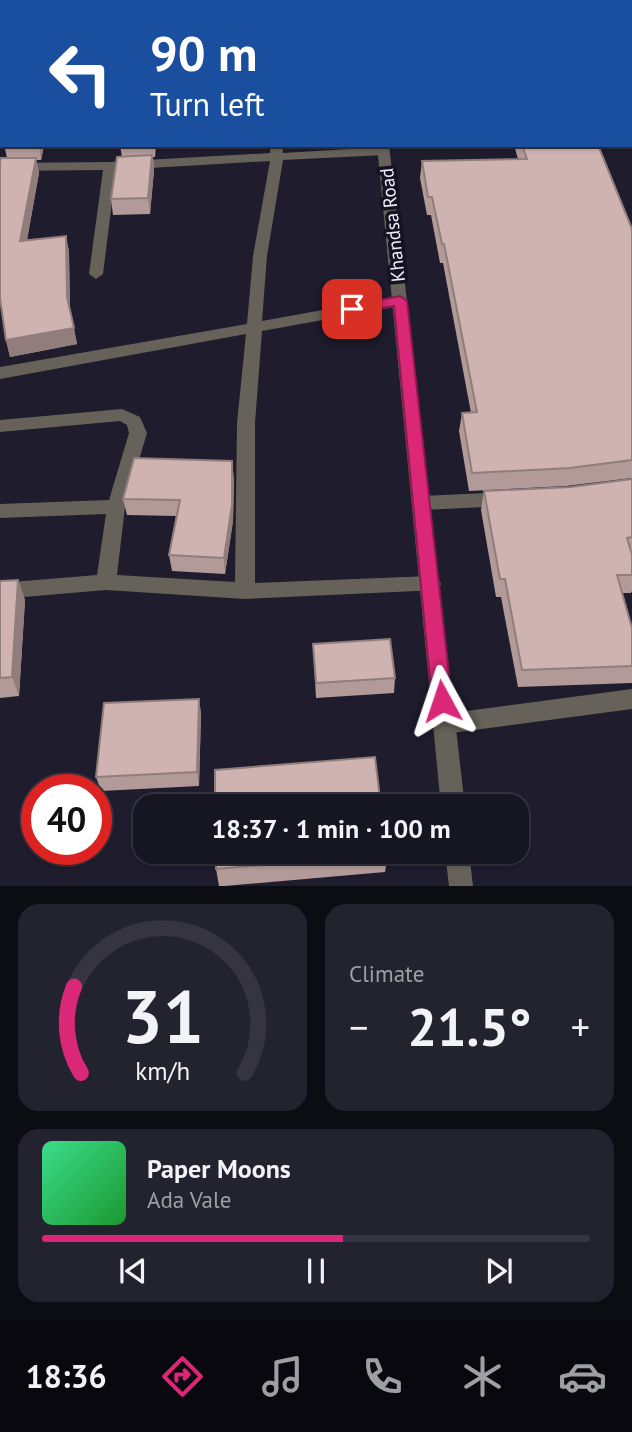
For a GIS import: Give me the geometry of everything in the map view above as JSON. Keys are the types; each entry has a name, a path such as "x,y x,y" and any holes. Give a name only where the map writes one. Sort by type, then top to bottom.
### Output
{"street":[{"path":"0,167 110,166 276,152 384,148"},
{"name":"Khandsa Road","path":"384,148 452,794"},
{"path":"245,590 246,423 260,256 276,152"},
{"path":"96,274 110,166"},
{"path":"0,373 400,301"},
{"path":"0,426 122,415 134,421 138,433 116,507 106,582"},
{"path":"422,503 526,498"},
{"path":"0,511 116,507"},
{"path":"0,591 106,582 245,590 431,584"},
{"path":"444,724 632,699"},
{"path":"458,864 461,886"}],"building":[{"path":"523,147 599,147 632,229 632,460 570,468 472,473 462,413 477,412 444,244 432,197 428,197 422,161 527,159"},
{"path":"152,155 148,198 111,199 117,157"},
{"path":"1,158 36,158 20,241 66,236 67,297 74,328 6,340 0,298"},
{"path":"134,458 232,461 232,505 224,558 169,555 180,500 123,499"},
{"path":"632,479 632,537 627,538 632,555 632,575 617,575 632,628 632,666 522,670 505,579 500,579 484,491 571,487"},
{"path":"18,580 12,677 0,678 0,581"},
{"path":"390,639 395,678 316,683 313,644"},
{"path":"199,699 197,772 112,776 112,774 96,774 104,703"},
{"path":"375,757 379,794 215,794 215,770"},
{"path":"216,864 273,864 216,869"}],"route":[{"path":"352,309 400,301 442,701"}]}
